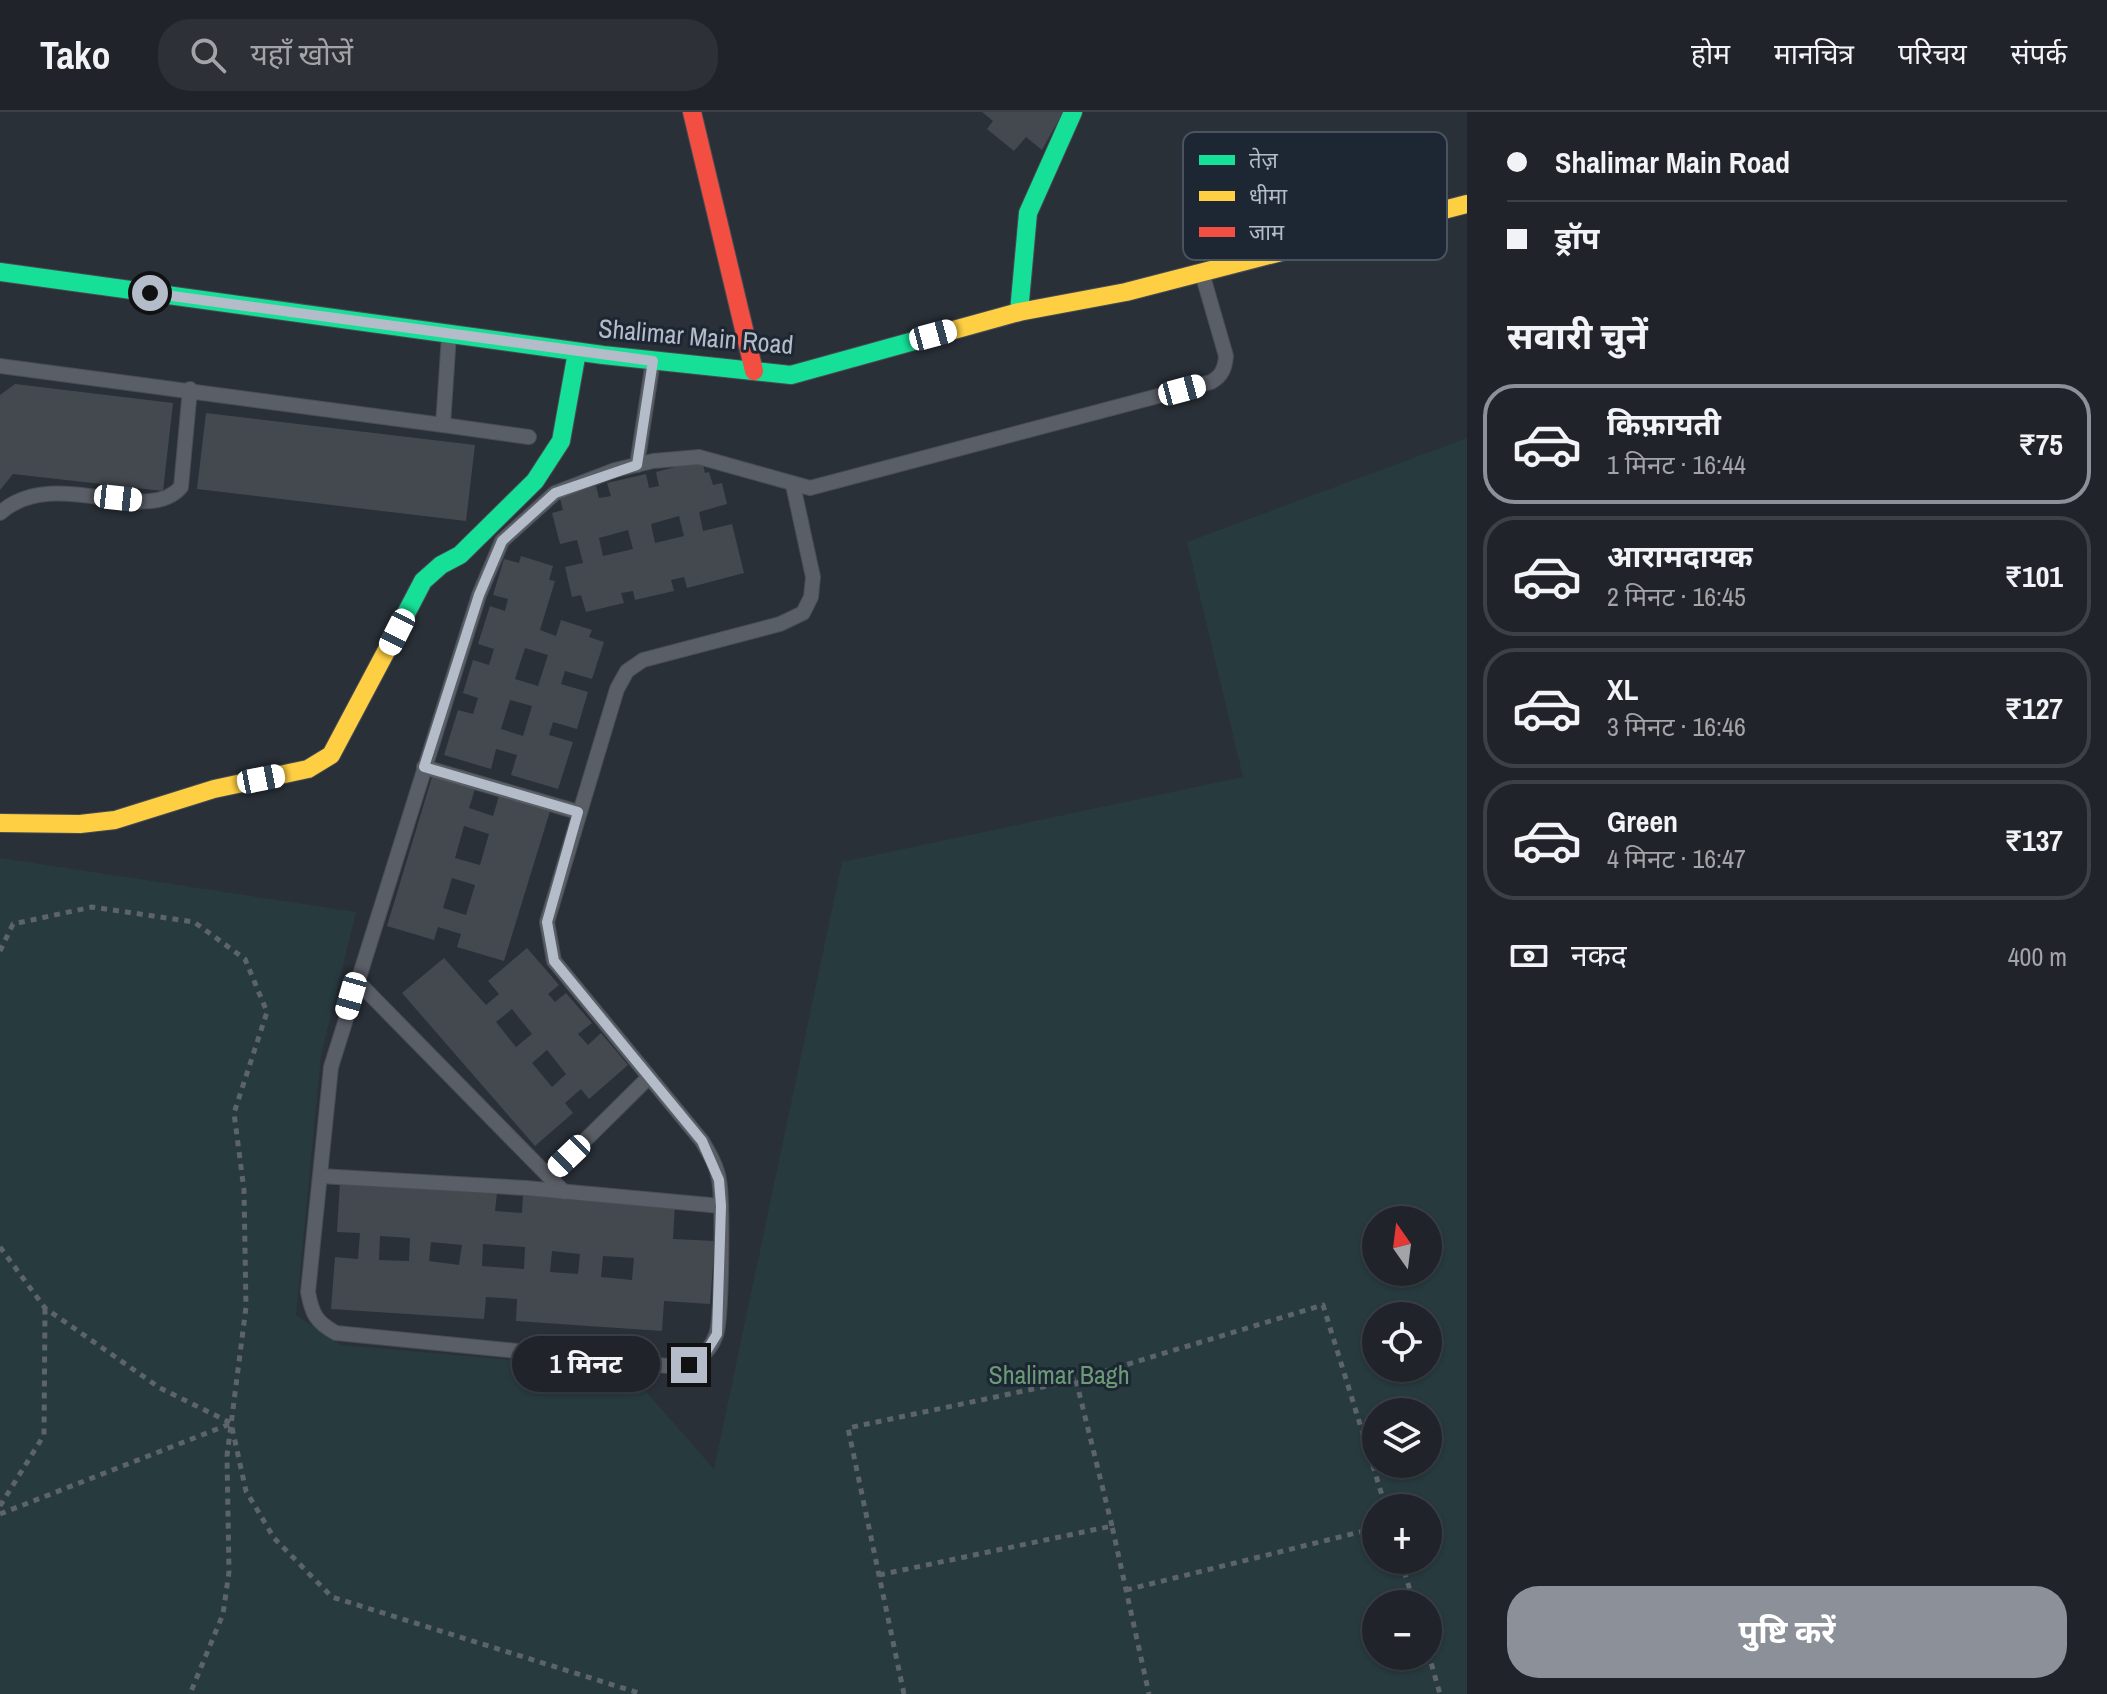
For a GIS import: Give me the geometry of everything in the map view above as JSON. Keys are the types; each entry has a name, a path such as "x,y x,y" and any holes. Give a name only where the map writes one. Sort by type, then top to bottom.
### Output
{"street":[{"path":"692,112 754,371"},
{"path":"1019,312 1028,213 1073,112"},
{"name":"Shalimar Main Road","path":"1447,209 1467,204"},
{"name":"Shalimar Main Road","path":"0,272 577,352 791,375 1019,312 1126,292 1249,260"},
{"path":"0,823 80,824 115,820 214,789 308,769 331,755 423,581 441,565 460,555 535,481 561,441 577,352"}],"lane":[{"path":"793,485 813,577 811,597 803,613 780,624 643,660 627,671 617,689 547,922 554,961 707,1149 719,1180 721,1206 717,1334 706,1352 689,1365 668,1366 336,1333 318,1323 311,1310 308,1292 331,1067 479,595 502,541 555,493 637,465 699,457 738,465 810,488 1219,378 1226,356 1202,272"},
{"path":"443,425 449,334"},
{"path":"637,465 653,361"},
{"path":"0,366 190,389 529,437"},
{"path":"0,513 31,495 54,492 149,502 173,496 181,487 190,389"},
{"path":"424,767 578,812"},
{"path":"356,980 564,1192"},
{"path":"549,1176 648,1078"},
{"path":"320,1176 721,1206"}],"path":[{"path":"0,951 13,924 92,907 194,922 245,959 267,1012 234,1113 244,1190 246,1307 227,1456 229,1572 223,1614 190,1694"},
{"path":"0,1247 45,1308 160,1388 231,1423"},
{"path":"904,1694 848,1428 1076,1380 1323,1305 1382,1494"},
{"path":"0,1506 44,1435 45,1308"},
{"path":"1076,1380 1149,1694"},
{"path":"0,1514 231,1423"},
{"path":"231,1423 246,1491 274,1538 332,1597 642,1694"},
{"path":"879,1575 1112,1526"},
{"path":"1126,1590 1362,1531"},
{"path":"1433,1670 1440,1694"}],"green space":[{"name":"Shalimar Bagh","path":"1467,438 1467,1694 0,1694 0,858 356,912 321,1056 296,1315 341,1345 627,1370 714,1469 842,862 1243,777 1187,542"}],"building":[{"path":"982,112 1063,112 1042,150 1026,137 1014,151 987,129 993,121"},
{"path":"15,384 173,403 163,491 13,474 0,490 0,395"},
{"path":"206,413 475,445 466,521 197,489"},
{"path":"702,460 705,473 709,472 713,485 722,483 727,504 699,512 703,531 732,524 744,573 687,588 684,577 671,580 674,591 635,600 633,591 621,593 624,603 586,612 581,595 572,597 565,567 583,563 577,540 560,544 552,513 563,510 559,495 596,486 599,498 611,496 607,483 646,474 649,488 659,486 656,472","holes":["679,516 684,536 655,543 651,524","628,530 633,549 603,556 599,538"]},
{"path":"521,556 553,566 549,580 555,581 540,630 556,636 561,620 592,630 589,637 604,642 592,679 565,671 561,684 588,692 577,729 553,722 549,735 573,742 558,789 511,775 517,755 496,749 491,769 444,755 458,710 473,714 478,698 463,693 473,660 489,665 494,649 478,644 490,606 505,611 508,599 493,595 504,559 519,563","holes":["525,648 548,655 538,686 515,679","510,700 532,706 523,736 501,729"]},
{"path":"432,777 475,789 469,808 493,816 499,796 550,811 504,961 457,947 461,934 438,927 434,940 387,926","holes":["464,826 489,834 480,865 455,858","452,878 475,885 466,915 443,908"]},
{"path":"527,948 559,985 548,994 555,1002 566,993 592,1023 578,1034 588,1045 601,1033 628,1065 589,1099 581,1089 565,1103 573,1113 535,1146 402,993 444,958 486,1005 499,994 488,981","holes":["512,1009 532,1034 516,1047 496,1022","547,1050 566,1074 552,1087 532,1063"]},
{"path":"340,1182 497,1193 495,1211 522,1213 523,1195 675,1205 673,1239 715,1241 710,1304 664,1301 662,1331 516,1321 517,1299 486,1297 484,1319 331,1309 335,1257 358,1259 360,1233 337,1232","holes":["380,1236 410,1238 409,1261 379,1260","431,1242 462,1245 459,1265 429,1261","483,1244 525,1247 524,1269 482,1266","552,1251 580,1254 578,1274 550,1272","603,1256 634,1258 632,1280 601,1277"]}],"traffic: fast":[{"path":"1019,312 1028,213 1073,112"},
{"path":"0,272 603,355 791,375 950,331"},
{"path":"399,627 423,581 441,565 460,555 535,481 561,441 577,352"}],"traffic: slow":[{"path":"1447,209 1467,204"},
{"path":"950,331 1019,312 1126,292 1250,260"},
{"path":"0,823 80,824 115,820 214,789 308,769 331,755 399,627"}],"traffic: jam":[{"path":"692,112 754,371"}],"route":[{"path":"150,293 653,361 637,465 555,493 502,541 479,595 424,767 578,812 547,922 554,961 702,1141 719,1180 717,1334 706,1352 689,1365"}]}
